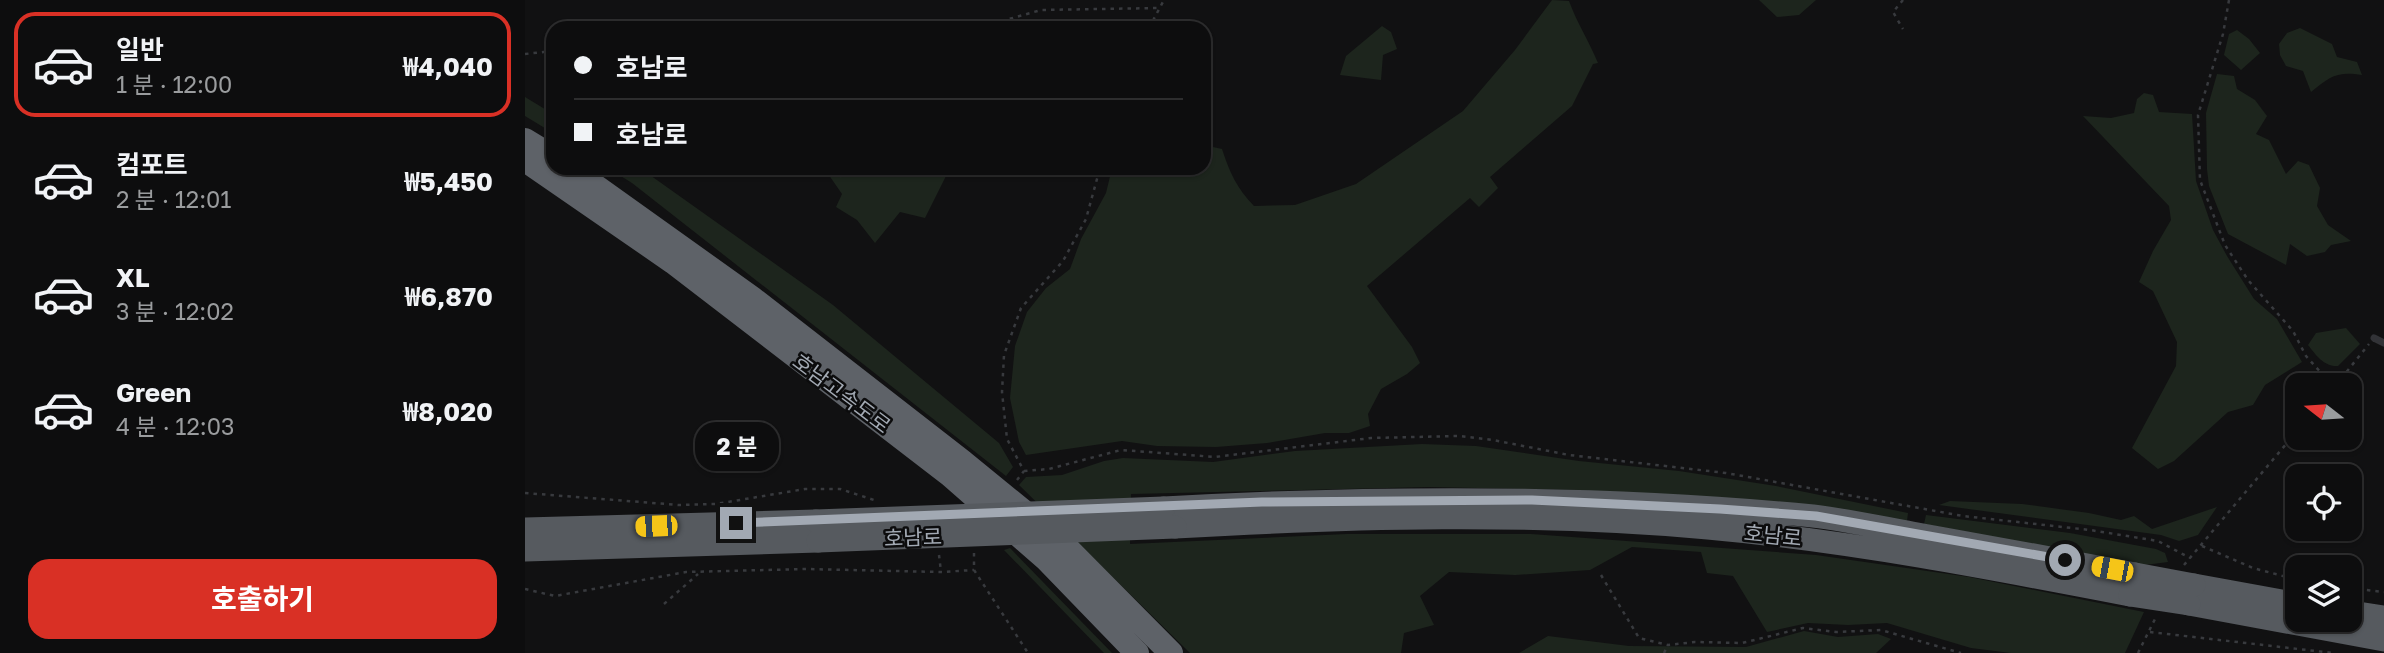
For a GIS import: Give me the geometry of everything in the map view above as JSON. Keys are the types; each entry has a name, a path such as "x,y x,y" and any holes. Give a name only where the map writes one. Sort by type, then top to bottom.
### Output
{"highway":[{"path":"525,140 546,153"},
{"name":"호남고속도로","path":"525,160 546,174"},
{"name":"호남고속도로","path":"547,175 673,262 950,475 1046,559 1137,653"},
{"name":"호남고속도로","path":"580,175 752,298 963,461 1061,542 1171,653"},
{"name":"호남로","path":"525,550 817,531 1170,517 1262,502 1532,500 1816,516 2133,584 2189,585 2285,602"},
{"name":"호남로","path":"525,529 817,531"},
{"name":"호남로","path":"2189,585 2384,640"},
{"path":"2362,614 2384,617"}],"lane":[{"path":"2374,338 2384,343"}],"path":[{"path":"1152,21 1164,0"},
{"path":"1903,0 1893,12 1903,29"},
{"path":"2229,0 2223,34 2198,115 2200,180 2225,244 2236,262 2248,280 2293,331 2306,356 2322,373"},
{"path":"1002,21 1041,10 1092,7 1158,8"},
{"path":"525,54 546,52"},
{"path":"1024,471 1007,439 1002,393 1004,355 1021,308 1063,261 1086,219 1098,175"},
{"path":"2344,373 2374,338"},
{"path":"1014,482 1024,471 1049,469 1121,450 1215,457 1371,438 1459,436 1569,455 1726,473 1963,516 2090,530 2158,541 2190,558"},
{"path":"2189,585 2190,558 2285,445"},
{"path":"1917,518 1919,508"},
{"path":"2200,546 2253,568 2285,577"},
{"path":"525,589 555,596 686,572 806,569 941,572 974,570 1028,653"},
{"path":"664,604 700,572"},
{"path":"1601,575 1639,638 1668,645 1695,642 1742,643 1803,628 1836,632 1881,630 1961,653"},
{"path":"2362,589 2384,592"},
{"path":"2138,653 2155,620"},
{"path":"2150,632 2333,653"},
{"path":"1664,653 1668,645"}],"shaded area":[{"path":"1552,0 1569,1 1598,63 1593,64 1572,106 1490,177 1498,188 1479,207 1470,198 1367,286 1412,347 1420,363 1381,389 1368,414 1370,426 1349,433 1325,433 1267,443 1216,447 1157,446 1122,441 1026,455 1019,442 1010,398 1015,346 1027,312 1046,288 1070,269 1081,239 1106,193 1110,175 1211,175 1211,147 1222,149 1234,179 1254,206 1295,205 1356,184 1463,111 1515,50"},
{"path":"1759,0 1816,0 1799,15 1777,17"},
{"path":"1382,26 1391,32 1397,49 1383,55 1381,80 1340,75 1346,56"},
{"path":"2300,28 2332,44 2337,57 2357,62 2362,75 2334,76 2311,92 2303,71 2286,66 2280,55 2279,44 2287,33"},
{"path":"2237,30 2249,39 2260,53 2241,70 2224,55 2229,34"},
{"path":"2217,74 2234,76 2237,89 2255,100 2267,116 2256,134 2269,140 2286,174 2298,161 2309,165 2320,188 2317,206 2328,225 2351,241 2331,245 2325,252 2307,256 2290,244 2286,265 2228,234 2209,186 2207,169 2206,113"},
{"path":"2144,93 2153,95 2159,112 2192,114 2196,181 2213,230 2254,299 2277,319 2302,362 2265,385 2253,405 2228,412 2174,461 2158,469 2132,448 2176,366 2177,342 2153,291 2139,282 2171,220 2169,206 2083,116 2111,118 2134,113 2137,99"},
{"path":"525,97 546,110 546,129 525,116"},
{"path":"619,175 650,175 833,305 999,443 1013,467 1006,476"},
{"path":"829,175 946,175 925,218 900,212 875,243 857,220 836,207 842,194"},
{"path":"2346,328 2360,344 2338,366 2324,362 2308,345 2316,333"},
{"path":"1422,444 1476,446 1776,486 1908,513 1907,521 1578,490 1429,487 1131,494 1130,544 1347,534 1531,534 1816,555 1969,577 2144,612 2125,653 2011,653 1971,648 1887,623 1808,623 1767,632 1733,576 1707,573 1701,552 1632,547 1590,570 1515,575 1449,572 1420,596 1434,625 1404,633 1401,653 1190,653 1019,485 1026,477 1062,475 1104,461 1123,458 1213,462 1295,451"},
{"path":"1950,501 2022,504 2121,520 2134,516 2152,529 2217,507 2198,535 2179,541 2161,535 1939,505"},
{"path":"1926,515 2070,533 2156,549 2165,553 2168,562 2145,565 1924,524"},
{"path":"1010,548 1112,653 1104,653 1004,550"},
{"path":"1804,631 1838,637 1878,634 1891,639 1876,653 1519,653 1548,636 1629,646 1746,647"}],"route":[{"path":"736,523 1262,502 1532,500 1816,516 2065,560"}]}
